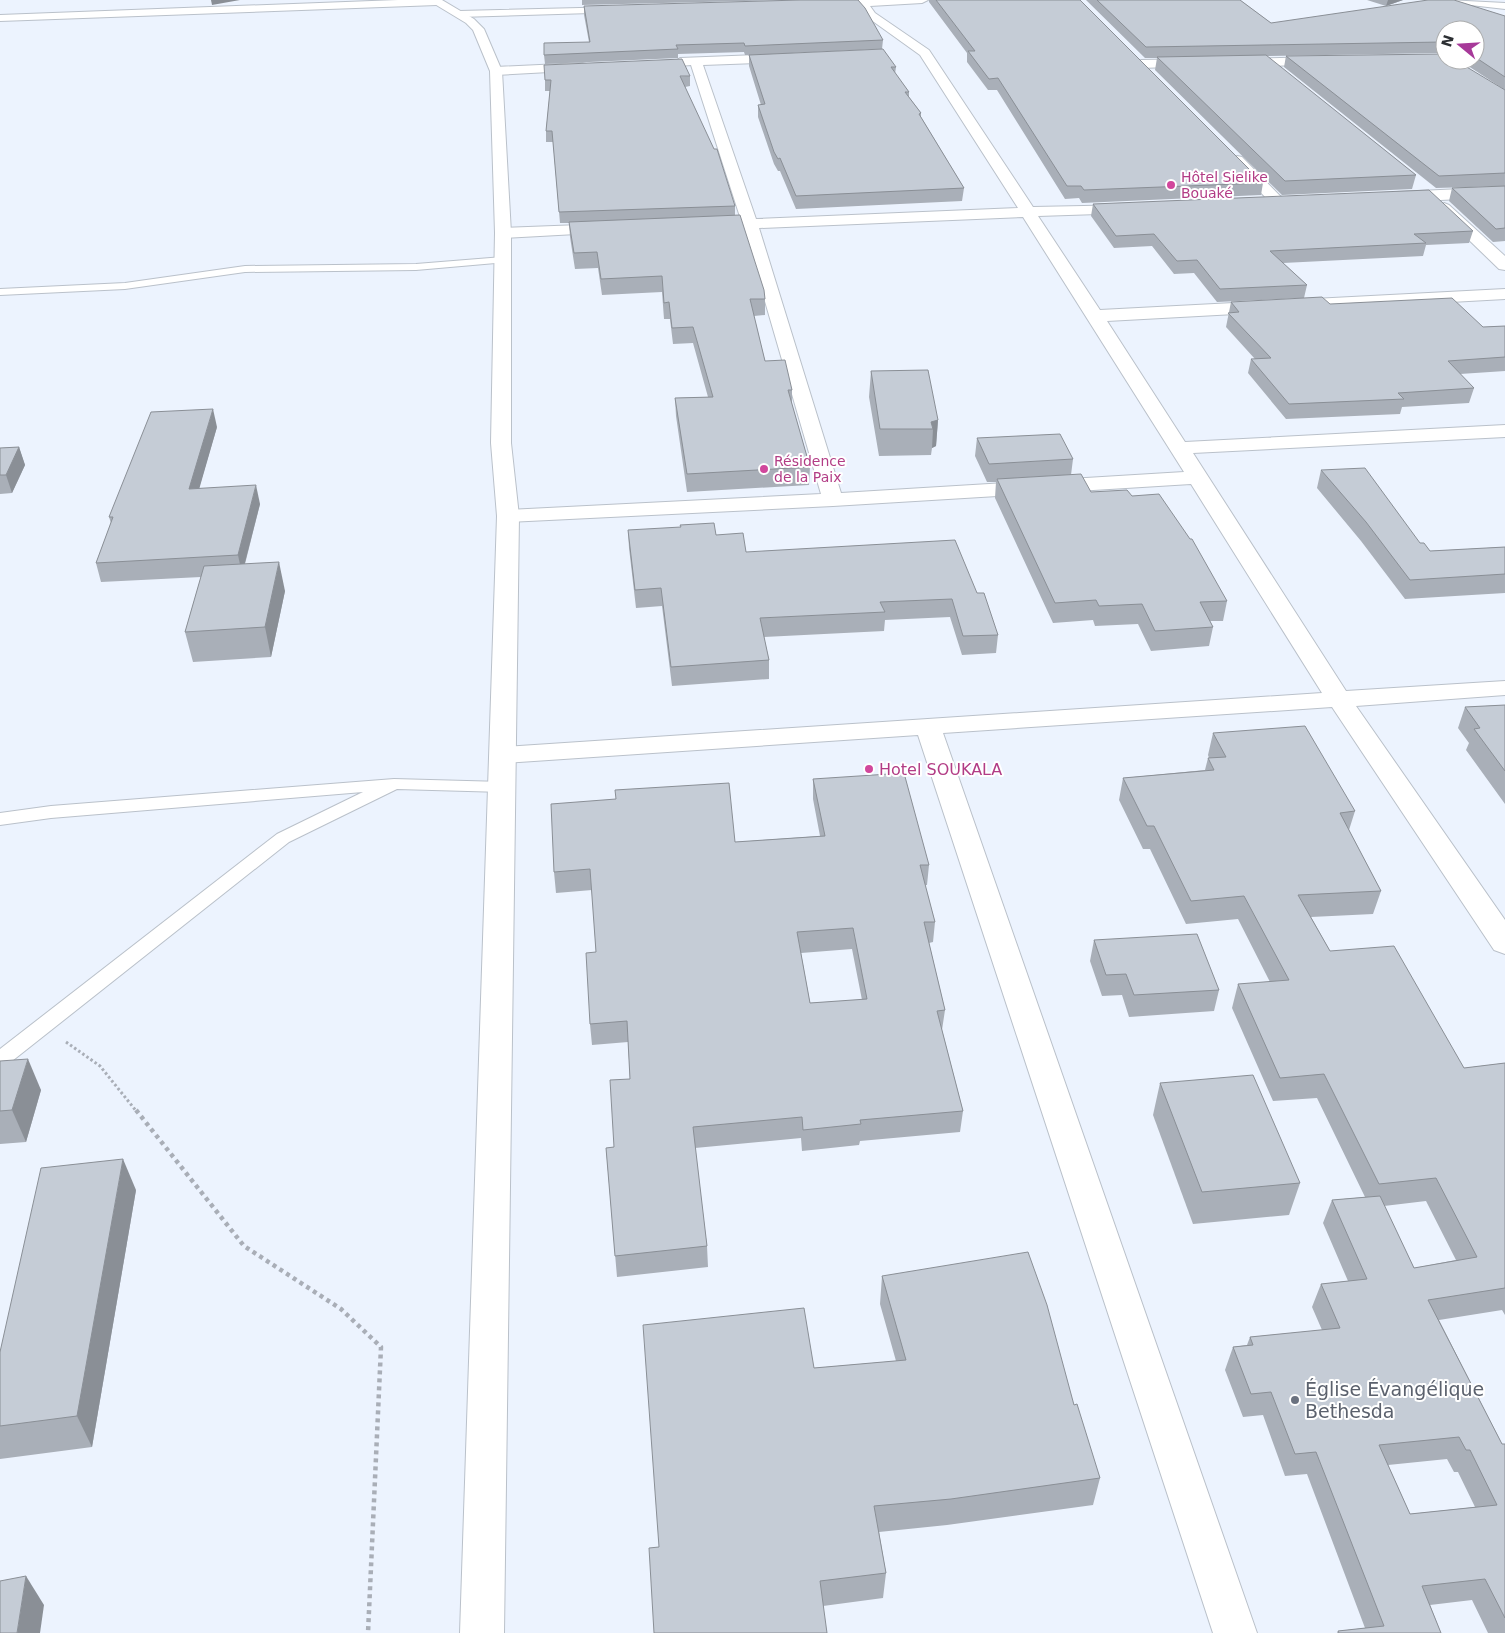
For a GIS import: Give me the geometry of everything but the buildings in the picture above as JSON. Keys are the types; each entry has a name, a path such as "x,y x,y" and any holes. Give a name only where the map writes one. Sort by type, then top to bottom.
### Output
{"street":[{"path":"832,4 922,0"},
{"path":"1453,0 1505,6"},
{"path":"861,3 871,15 915,54 1028,212 1340,699 1505,943"},
{"path":"0,18 443,5 636,10"},
{"path":"443,5 478,29 496,71 504,260 501,443 508,516 504,755 482,1633"},
{"path":"1128,51 1155,78"},
{"path":"668,63 796,58"},
{"path":"1228,63 1333,60"},
{"path":"696,62 750,224 833,500"},
{"path":"1267,62 1282,74"},
{"path":"1141,64 1209,63"},
{"path":"496,71 592,66"},
{"path":"1230,154 1278,202"},
{"path":"1416,183 1505,265"},
{"path":"1383,197 1505,192"},
{"path":"1259,202 1297,201"},
{"path":"691,226 1143,207"},
{"path":"503,233 622,229"},
{"path":"1095,316 1505,294"},
{"path":"1178,448 1505,431"},
{"path":"508,516 833,500 1197,477"},
{"path":"504,755 1505,688"},
{"path":"928,726 1235,1633"}],"lane":[{"path":"0,292 125,286 245,269 416,267 504,260"},
{"path":"0,819 51,812 394,784 503,786"},
{"path":"0,1060 283,838 394,784"}],"path":[{"path":"44,1026 100,1066 244,1246 341,1309 381,1346 368,1633"}],"place":[{"name":"Hôtel Sielike Bouaké","path":"1171,185"},
{"name":"Résidence de la Paix","path":"764,469"},
{"name":"Hotel SOUKALA","path":"869,769"},
{"name":"Église Évangélique Bethesda","path":"1295,1400"}]}
